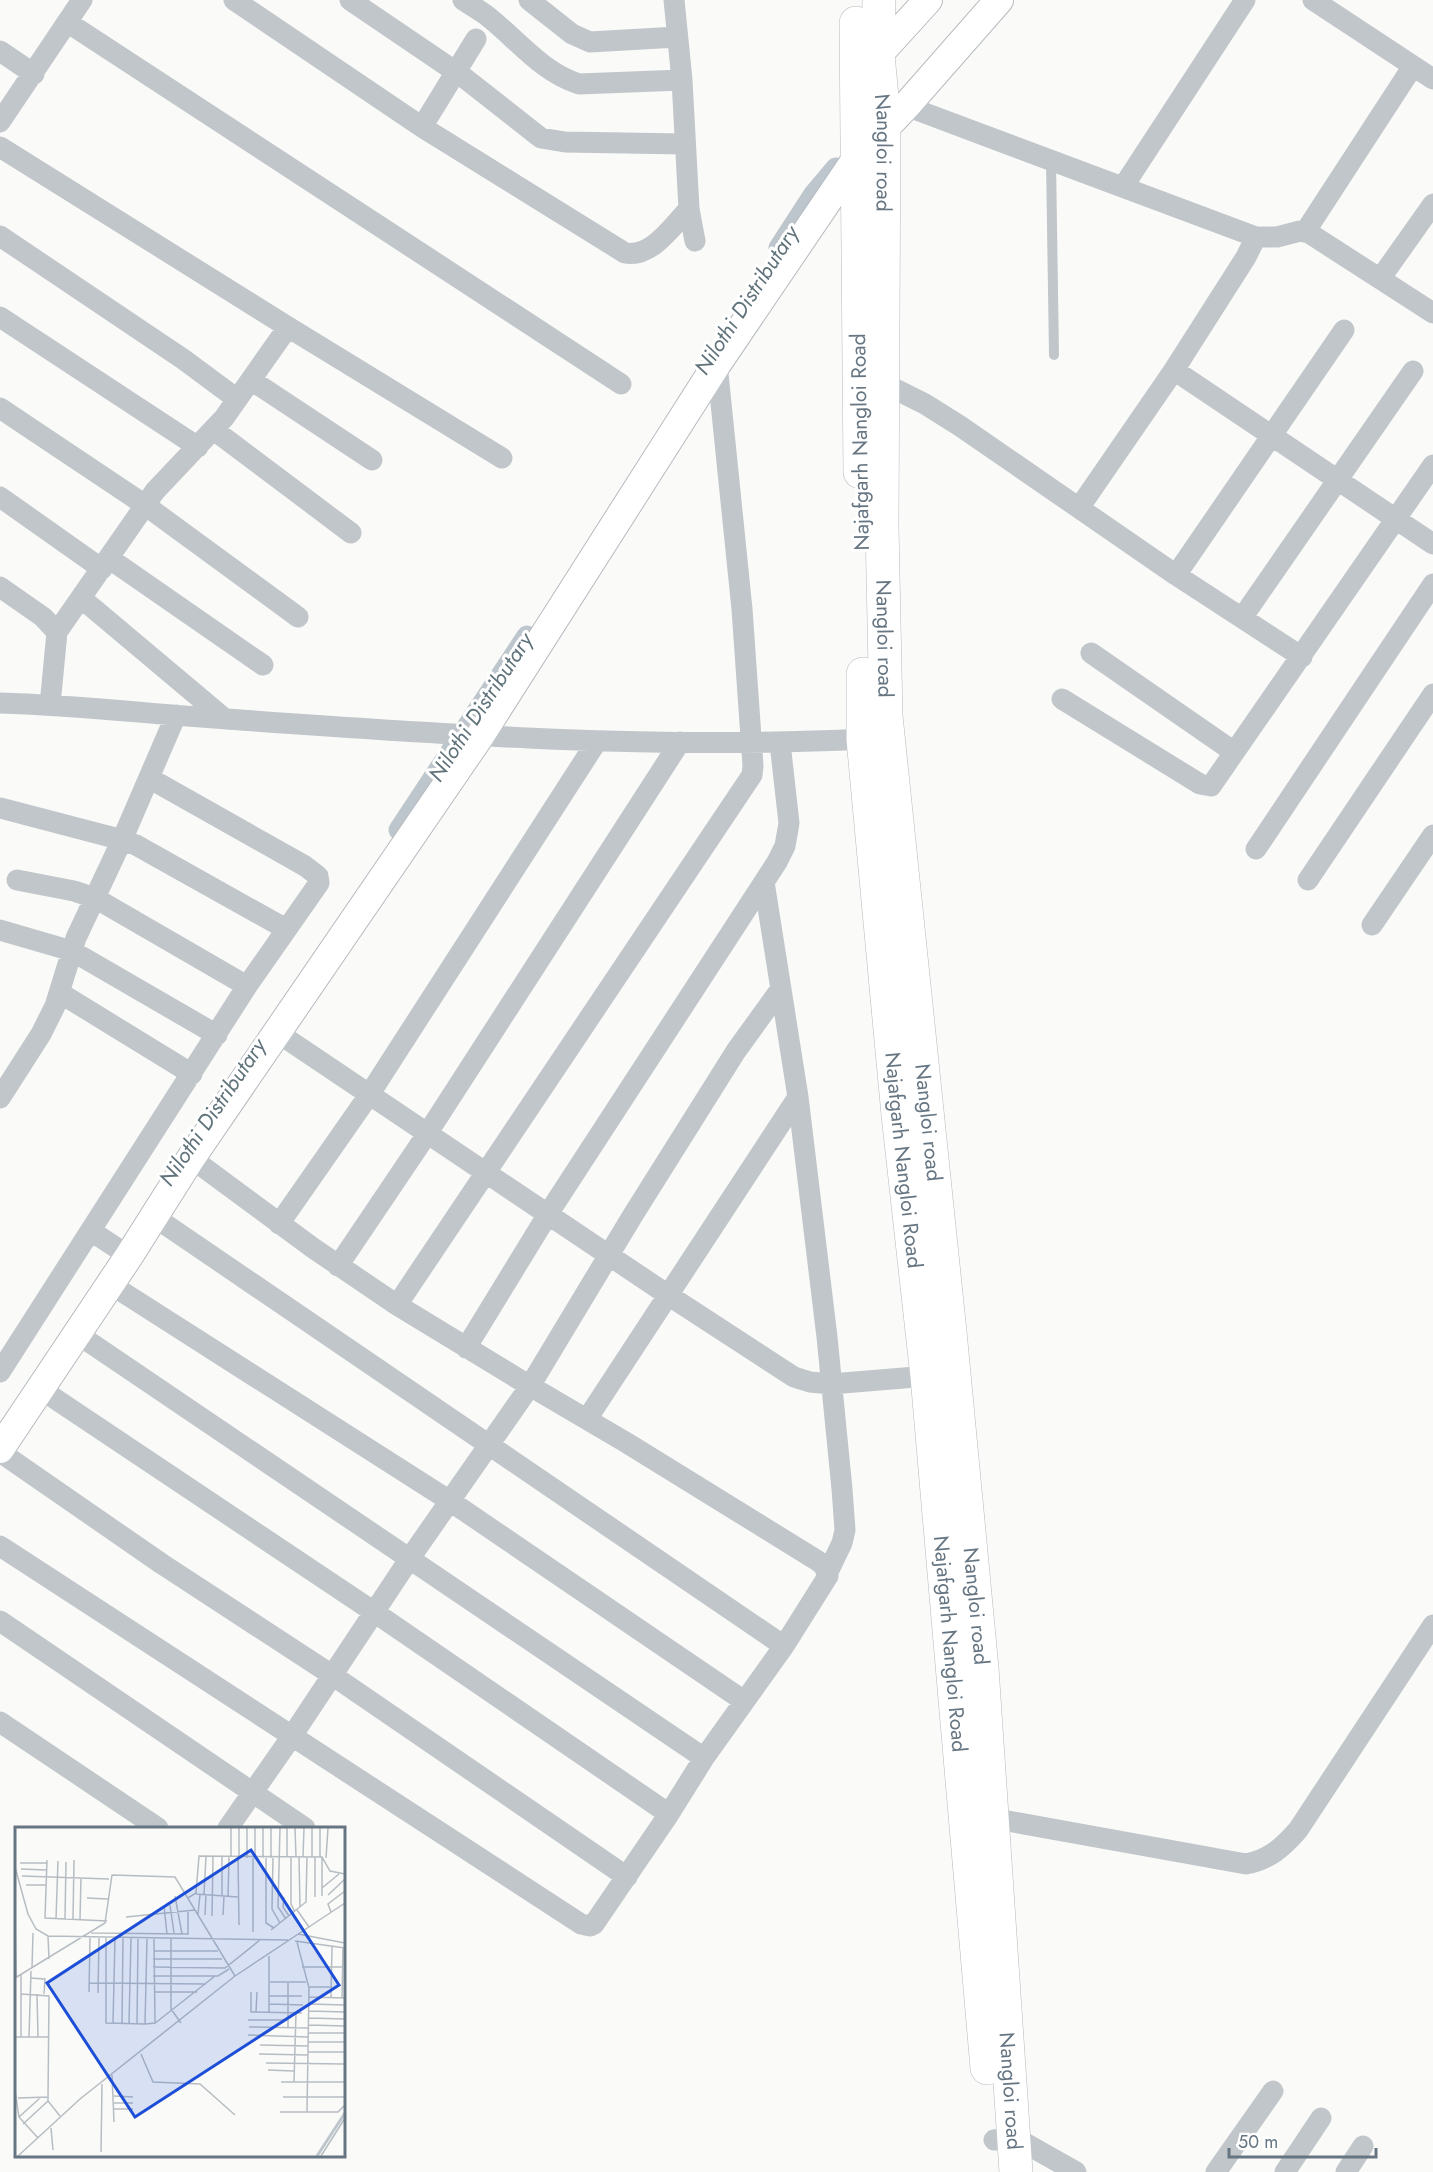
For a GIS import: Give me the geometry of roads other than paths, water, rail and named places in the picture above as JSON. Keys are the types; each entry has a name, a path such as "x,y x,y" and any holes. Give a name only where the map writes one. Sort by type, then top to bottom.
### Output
{"main road":[{"name":"Nangloi road","path":"856,0 869,70 875,134 883,382 882,526 874,686 886,716 940,1375 982,1668 1003,1965 1002,2150 1016,2172"},
{"path":"869,70 879,0"},
{"name":"Najafgarh Nangloi Road","path":"875,134 874,686 864,739 898,1115 940,1375 1002,2150"}],"street":[{"path":"234,0 422,127 625,253 635,255 651,248 689,209"},
{"path":"350,0 456,73 542,138 565,142 684,144"},
{"path":"463,0 486,15 554,74 568,81 579,84 682,80"},
{"path":"529,0 572,34 590,42 677,37"},
{"path":"674,0 682,80 689,209 695,241"},
{"path":"869,70 928,0"},
{"path":"627,1877 332,1675 162,1564 0,1450 110,1284 125,1253 153,1216 479,736 717,364 875,134 999,0"},
{"path":"1123,187 1245,0"},
{"path":"1313,0 1433,80"},
{"path":"0,122 34,74 71,8 621,384"},
{"path":"422,127 476,39"},
{"path":"0,51 34,74"},
{"path":"1305,232 1413,66"},
{"path":"875,134 1051,159 1256,237 1276,237 1305,232 1433,313"},
{"path":"0,147 502,458"},
{"path":"1380,279 1433,204"},
{"path":"0,236 183,359 237,399"},
{"path":"1079,507 1174,370 1246,257 1256,237"},
{"path":"0,317 198,447"},
{"path":"50,705 57,632 145,505 162,483 214,430 288,327"},
{"path":"1176,574 1344,330"},
{"path":"397,1305 753,771 742,609 717,364"},
{"path":"1174,370 1433,544"},
{"path":"1242,618 1413,371"},
{"path":"251,380 372,460"},
{"path":"883,382 960,426 1302,657"},
{"path":"0,408 145,505 297,617"},
{"path":"214,430 351,533"},
{"path":"1062,699 1204,786 1213,784 1433,465"},
{"path":"0,497 263,665"},
{"path":"1256,849 1433,584"},
{"path":"0,587 44,617 57,632"},
{"path":"81,598 225,719"},
{"path":"1090,653 1234,752"},
{"path":"1308,880 1433,694"},
{"path":"0,703 479,736 597,741 780,743 864,739"},
{"path":"0,1098 47,1024 60,993 72,951 176,715"},
{"path":"279,1224 369,1095 597,741"},
{"path":"338,1266 428,1134 680,742"},
{"path":"466,1348 548,1214 777,862 788,837 789,823 780,743"},
{"path":"0,1371 95,1234 216,1035 285,929 319,883 315,873 149,778"},
{"path":"0,808 122,840 154,855 285,929"},
{"path":"1372,925 1433,835"},
{"path":"16,880 74,891 95,898 247,987"},
{"path":"0,1546 586,1926 594,1924 704,1758 784,1646 826,1581 828,1572 839,1552 844,1530 831,1384 798,1097 764,882"},
{"path":"0,930 72,951 216,1035"},
{"path":"229,1827 410,1558 530,1386 736,1051 780,990"},
{"path":"60,993 192,1074"},
{"path":"278,1033 794,1377 810,1382 831,1384 940,1375"},
{"path":"587,1419 798,1097"},
{"path":"191,1158 279,1224 397,1305 818,1561 828,1572"},
{"path":"153,1216 784,1646"},
{"path":"95,1234 125,1253"},
{"path":"110,1284 450,1501 744,1701"},
{"path":"76,1333 704,1758"},
{"path":"39,1388 374,1612 669,1814"},
{"path":"0,1621 304,1827"},
{"path":"991,1818 1246,1864 1258,1862 1273,1854 1298,1830 1433,1625"},
{"path":"0,1722 157,1827"},
{"path":"1216,2172 1273,2091"},
{"path":"1285,2172 1322,2118"},
{"path":"1346,2172 1363,2146"},
{"path":"1002,2150 1076,2172"}],"lane":[{"path":"1051,159 1054,355"}],"waterway":[{"name":"Nilothi Distributary","path":"779,248 814,194 836,168"},
{"name":"Nilothi Distributary","path":"399,830 527,636"}]}
